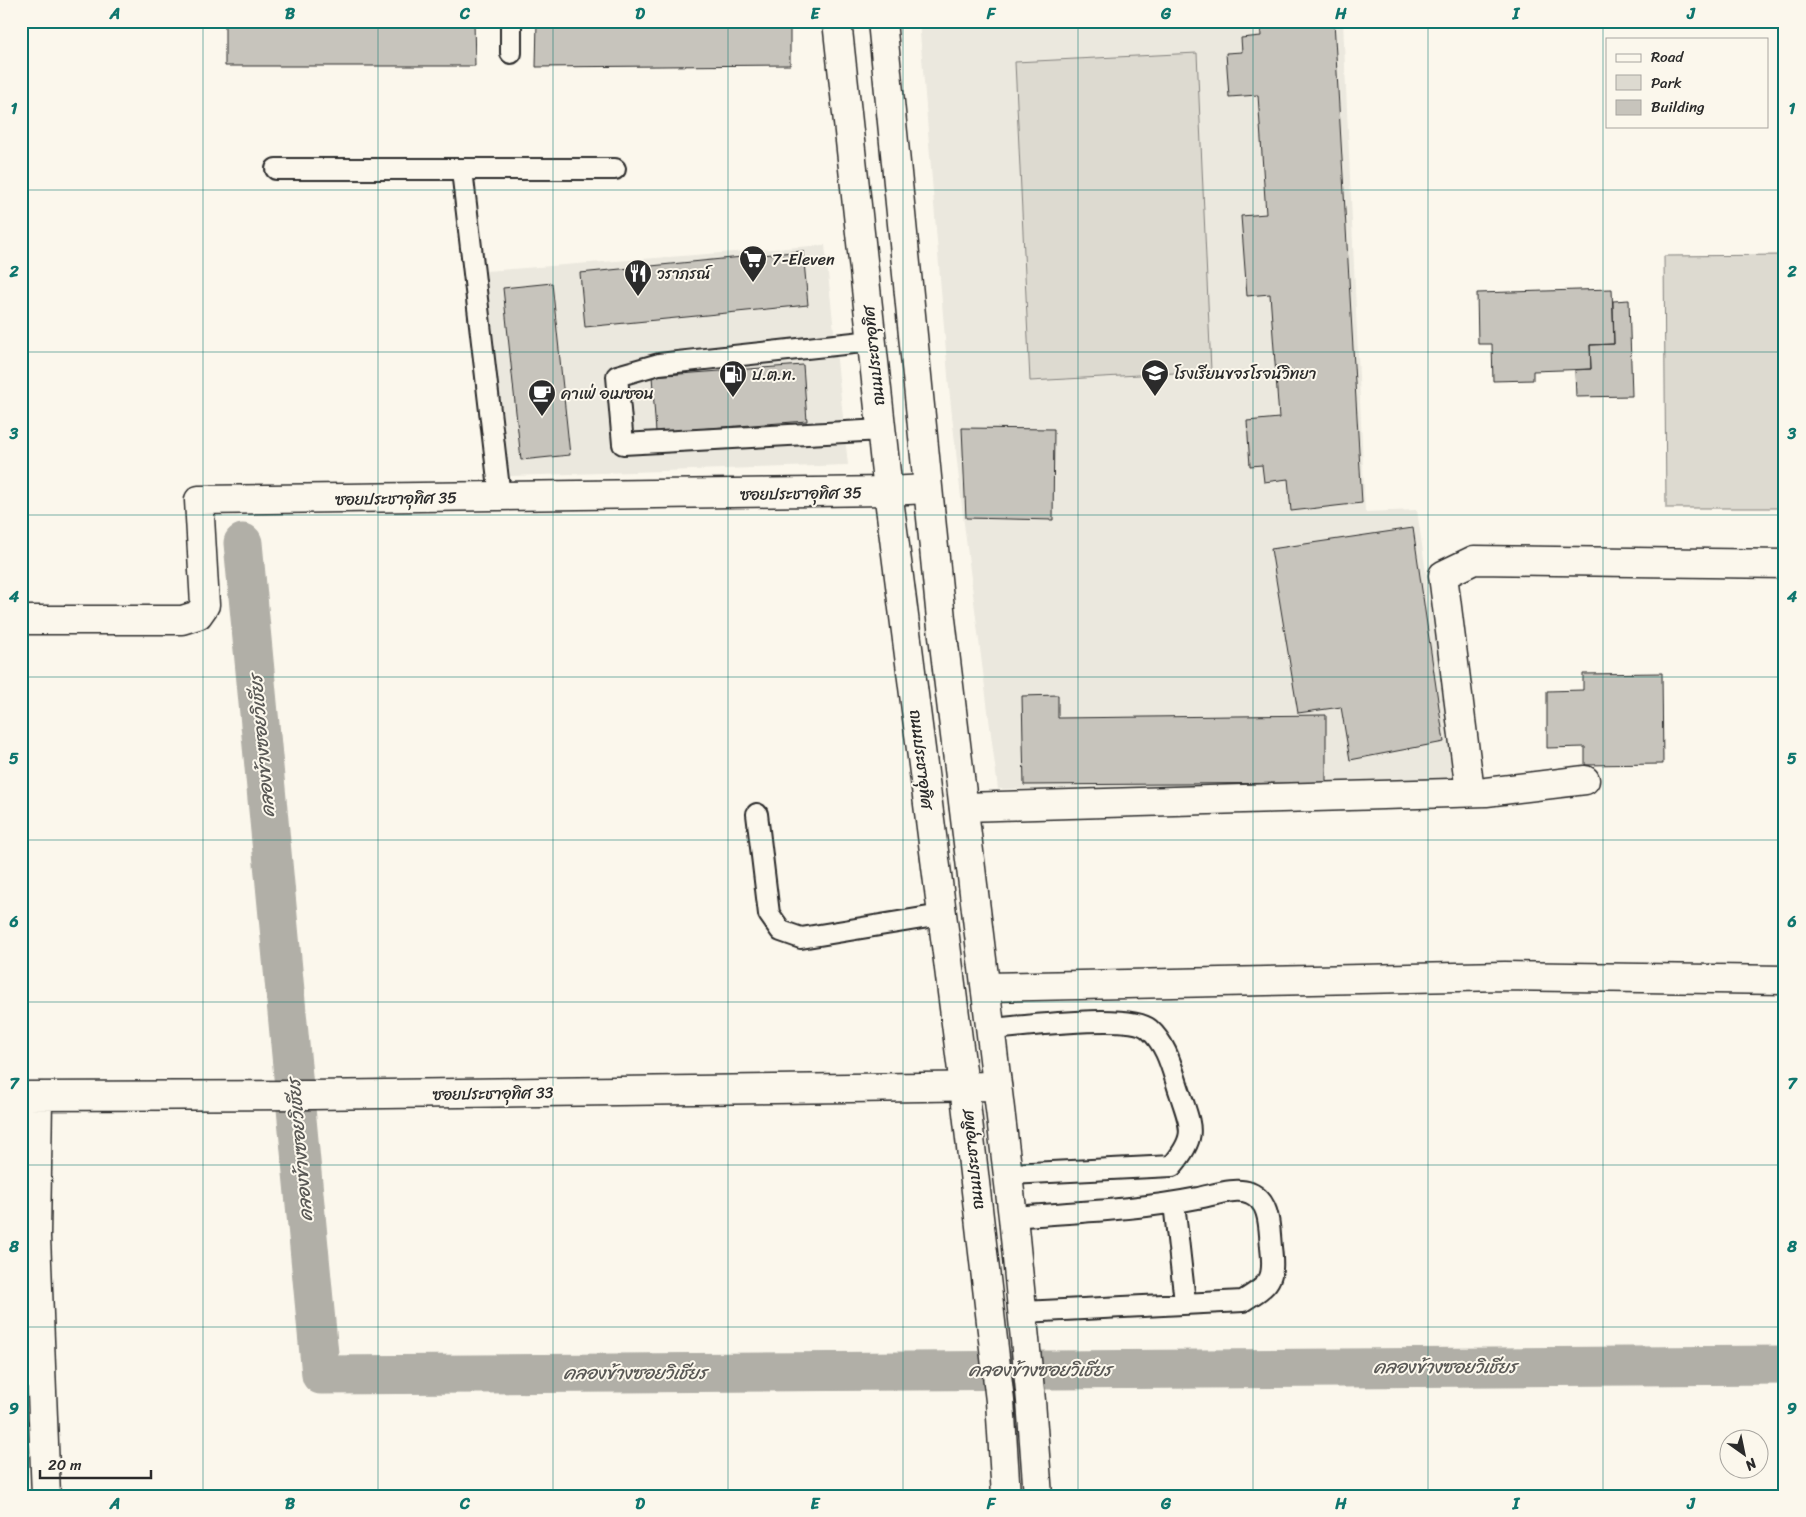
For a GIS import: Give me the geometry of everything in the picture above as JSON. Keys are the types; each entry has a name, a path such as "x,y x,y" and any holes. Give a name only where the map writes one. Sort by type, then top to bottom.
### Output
{"street":[{"name":"ถนนประชาอุทิศ","path":"837,21 888,491 964,1086 1000,1401 1006,1496"},
{"name":"ถนนประชาอุทิศ","path":"882,21 927,488 1013,1217 1032,1401 1038,1496"},
{"name":"ซอยประชาอุทิศ 35","path":"21,620 182,620 198,615 205,605 199,500 888,491 927,488"},
{"path":"1470,792 1443,575 1474,560 1785,564"},
{"path":"964,807 1470,792 1585,780"},
{"path":"987,987 1505,976 1785,980"},
{"name":"ซอยประชาอุทิศ 33","path":"30,1096 311,1095 997,1086"},
{"path":"30,1096 29,1237 46,1496"}],"lane":[{"path":"511,21 511,53"},
{"path":"276,169 615,169"},
{"path":"462,170 500,497"},
{"path":"872,341 659,364 616,376 623,444 882,430"},
{"path":"757,814 769,914 781,931 801,938 941,915"},
{"path":"991,1029 1118,1020 1148,1028 1165,1047 1192,1130 1186,1149 1172,1166 1008,1174"},
{"path":"1013,1217 1174,1203 1232,1191 1250,1193 1259,1200 1267,1211 1274,1266 1266,1287 1243,1301 1185,1302 1023,1312"},
{"path":"1174,1203 1185,1302"}],"shaded area":[{"name":"โรงเรียนขจรโรจน์วิทยา","path":"919,21 1343,21 1365,512 1417,510 1455,778 1327,787 998,789 963,516 949,388"},
{"path":"825,245 848,465 510,476 485,271"}],"green space":[{"path":"1197,53 1211,371 1030,381 1015,62"},
{"path":"1785,255 1785,508 1666,508 1664,256"}],"building":[{"path":"225,21 474,21 475,66 225,66"},
{"path":"537,21 790,21 790,65 536,67"},
{"path":"1260,21 1334,21 1362,503 1291,511 1288,479 1264,482 1262,465 1250,466 1247,421 1279,418 1270,294 1247,296 1241,216 1266,214 1258,95 1229,97 1226,53 1242,52 1241,38 1261,36"},
{"path":"803,251 808,305 585,327 580,273"},
{"path":"552,283 570,455 521,460 503,288"},
{"path":"1612,289 1614,344 1590,345 1591,369 1533,371 1533,380 1493,381 1492,344 1478,344 1477,293"},
{"path":"1629,300 1632,396 1576,397 1575,370 1591,369 1590,345 1614,344 1613,301"},
{"path":"803,365 807,421 656,432 652,376"},
{"path":"962,428 1054,429 1053,520 966,518"},
{"path":"1413,528 1444,742 1350,760 1341,707 1298,713 1271,549"},
{"path":"1662,673 1663,764 1585,765 1585,747 1547,748 1547,691 1583,690 1583,674"},
{"path":"1058,695 1058,718 1326,715 1326,783 1024,785 1022,696"}],"waterway":[{"name":"คลองข้างซอยวิเชียร","path":"243,543 321,1375 1785,1365"}],"place":[{"name":"7-Eleven","path":"753,283"},
{"name":"วราภรณ์","path":"638,297"},
{"name":"โรงเรียนขจรโรจน์วิทยา","path":"1155,397"},
{"name":"ป.ต.ท.","path":"733,398"},
{"name":"คาเฟ่ อเมซอน","path":"542,417"}]}
